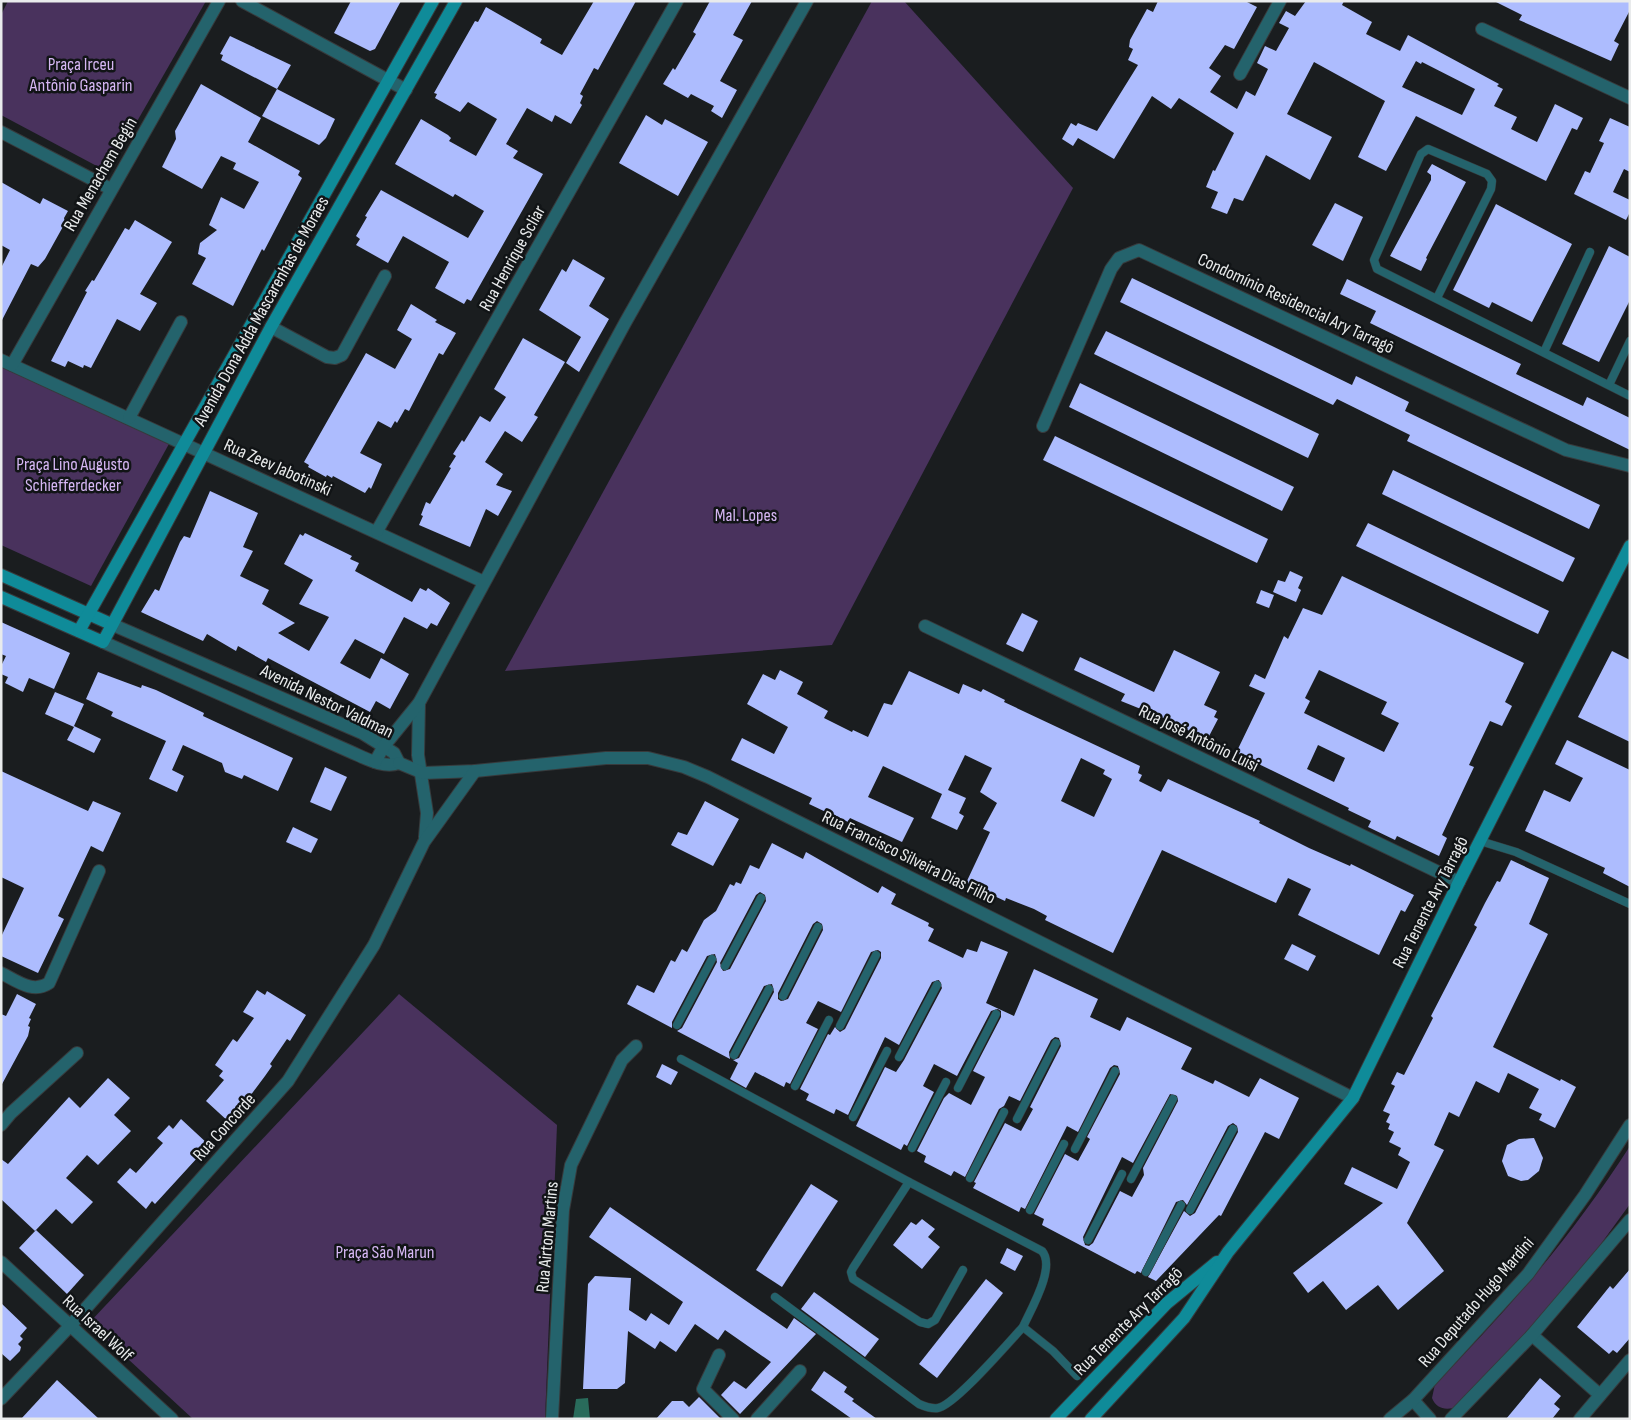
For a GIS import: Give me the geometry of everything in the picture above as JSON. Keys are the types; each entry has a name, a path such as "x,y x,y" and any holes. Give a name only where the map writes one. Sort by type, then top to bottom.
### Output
{"main road":[{"name":"Avenida Dona Adda Mascarenhas de Moraes","path":"79,631 433,1"},
{"name":"Avenida Dona Adda Mascarenhas de Moraes","path":"103,642 271,327 456,1"},
{"name":"Rua Tenente Ary Tarragô","path":"1090,1419 1184,1318 1228,1252 1353,1098 1459,882 1630,546"},
{"name":"Avenida Nestor Valdman","path":"1,575 111,624"},
{"name":"Avenida Nestor Valdman","path":"1,597 103,642"},
{"name":"Rua Tenente Ary Tarragô","path":"1056,1419 1167,1303 1228,1252"}],"street":[{"name":"Rua Menachem Begin","path":"7,362 110,190 219,1"},
{"path":"242,1 406,90"},
{"name":"Rua Henrique Scliar","path":"377,531 677,1"},
{"path":"375,762 384,746 419,703 625,323 807,1"},
{"path":"1240,74 1280,1"},
{"path":"1482,29 1630,98"},
{"path":"1,132 110,190"},
{"name":"Condomínio Residencial Ary Tarragô","path":"1043,426 1111,269 1119,258 1139,250 1566,450 1630,466"},
{"path":"271,327 327,356 334,358 342,355 384,276"},
{"path":"129,418 181,322"},
{"name":"Rua Zeev Jabotinski","path":"7,362 484,582"},
{"name":"Avenida Nestor Valdman","path":"103,642 375,762 389,765 399,763 394,753 362,733 111,624"},
{"name":"Rua José Antônio Luisi","path":"925,626 1459,882"},
{"name":"Rua Concorde","path":"419,703 418,755 423,773 428,813 424,842"},
{"name":"Rua Francisco Silveira Dias Filho","path":"423,773 476,771 606,758 648,758 684,767 726,786 1353,1098"},
{"path":"399,763 423,773"},
{"name":"Rua Concorde","path":"1,1399 70,1326 288,1081 374,945 424,842 476,771"},
{"path":"1,973 31,988 41,989 49,983 99,870"},
{"name":"Rua Airton Martins","path":"552,1419 563,1210 570,1173 622,1060 636,1046"},
{"path":"1,1125 6,1111 77,1053"},
{"name":"Rua Deputado Hugo Mardini","path":"1390,1419 1413,1400 1528,1274 1585,1195 1630,1125"},
{"path":"1451,1419 1532,1335 1630,1220"},
{"name":"Rua Israel Wolf","path":"1,1262 172,1419"},
{"path":"1532,1335 1600,1395"},
{"path":"720,1355 703,1389 733,1419"},
{"path":"1580,1419 1630,1360"},
{"path":"757,1419 800,1371"},
{"path":"1413,1400 1430,1419"}],"lane":[{"path":"1437,298 1491,189 1492,181 1487,174 1428,149 1421,154 1374,260 1377,269 1630,396"},
{"path":"1544,352 1590,252"},
{"path":"1609,385 1630,342"},
{"path":"1480,841 1516,852 1630,904"},
{"path":"725,966 760,898"},
{"path":"782,996 818,927"},
{"path":"840,1026 876,955"},
{"path":"677,1025 712,959"},
{"path":"899,1057 937,985"},
{"path":"734,1055 769,989"},
{"path":"958,1088 996,1014"},
{"path":"794,1086 829,1020"},
{"path":"1017,1119 1056,1043"},
{"path":"853,1117 887,1051"},
{"path":"681,1059 909,1182 1036,1246 1047,1256 1047,1270 1023,1327 953,1400 938,1408 928,1408 920,1404 775,1297"},
{"path":"1075,1150 1115,1071"},
{"path":"912,1148 946,1082"},
{"path":"1131,1179 1173,1099"},
{"path":"970,1178 1004,1112"},
{"path":"1190,1210 1234,1129"},
{"path":"1030,1210 1064,1144"},
{"path":"1088,1240 1122,1174"},
{"path":"909,1182 852,1268 850,1272 853,1279 920,1322 928,1324 935,1320 963,1270"},
{"path":"1146,1272 1181,1205"},
{"path":"1023,1327 1053,1351 1077,1376"}],"green space":[{"name":"Praça Irceu Antônio Gasparin","path":"8,1 206,1 108,172 1,115 1,15"},
{"name":"Mal. Lopes","path":"872,1 904,1 1073,188 832,645 505,671"},
{"name":"Praça Lino Augusto Schiefferdecker","path":"1,365 170,442 91,586 1,545"},
{"name":"Praça São Marun","path":"399,994 557,1125 545,1419 193,1419 89,1323"},
{"path":"1630,1146 1630,1204 1587,1263 1525,1336 1453,1408 1446,1409 1438,1406 1432,1398 1435,1384 1514,1300 1539,1270 1586,1210"}],"shaded area":[{"path":"588,1398 590,1419 573,1419 576,1399"}],"building":[{"path":"351,1 401,1 375,49 370,51 334,33"},
{"path":"594,1 636,1 598,70 594,68 580,94 583,96 580,103 582,105 571,124 555,115 552,122 527,108 506,144 518,151 513,158 543,174 471,301 467,299 464,304 435,288 449,262 403,236 388,263 356,245 360,239 356,236 367,217 365,216 381,190 468,238 484,211 455,194 453,197 395,164 421,119 448,135 451,138 449,141 476,156 497,119 468,102 460,112 435,98 437,94 434,93 475,21 478,22 486,7 542,39 540,43 562,55"},
{"path":"710,1 752,1 733,35 743,40 720,81 737,90 722,118 711,111 714,106 691,94 688,98 663,84 673,68 675,70 696,34 693,32"},
{"path":"1158,1 1245,1 1257,7 1234,49 1225,45 1209,68 1221,76 1210,92 1237,109 1246,91 1255,96 1268,69 1257,63 1265,46 1276,51 1289,28 1279,23 1286,11 1295,16 1306,1 1344,1 1342,5 1372,22 1366,34 1400,51 1408,35 1499,84 1497,86 1503,89 1494,106 1517,117 1511,129 1537,142 1555,104 1583,118 1577,130 1572,128 1546,181 1416,116 1386,171 1358,157 1385,101 1314,62 1287,114 1332,137 1310,180 1266,155 1243,201 1234,198 1227,214 1211,208 1218,192 1206,187 1213,170 1215,171 1234,133 1179,98 1171,109 1152,96 1114,159 1078,138 1073,146 1062,139 1071,123 1076,126 1078,123 1097,131 1138,65 1128,60 1133,49 1129,47 1130,40 1147,9 1153,12","holes":["1416,61 1421,64 1422,62 1475,89 1462,115 1402,87"]},
{"path":"1494,1 1630,1 1630,10 1614,41 1619,44 1611,61 1519,20 1522,15"},
{"path":"230,36 291,65 277,89 221,60 223,55 220,54"},
{"path":"201,84 261,118 248,142 300,171 298,175 302,178 264,251 262,249 233,306 192,284 206,258 198,254 200,243 217,230 209,225 221,197 244,209 259,182 233,169 236,163 221,156 202,189 162,167 176,139 175,131"},
{"path":"277,89 335,119 326,138 319,145 262,116"},
{"path":"646,115 662,125 665,119 708,142 678,196 619,163"},
{"path":"1610,118 1630,127 1630,172 1624,169 1613,192 1630,200 1630,212 1626,220 1574,194 1585,171 1590,173 1604,143 1599,141"},
{"path":"1432,164 1466,182 1421,271 1390,256 1431,180 1431,175 1427,172"},
{"path":"1,182 40,204 43,198 68,211 64,218 65,223 45,259 38,267 31,264 1,322 1,268 10,250 1,245"},
{"path":"1335,203 1363,217 1343,261 1312,245"},
{"path":"1496,204 1572,244 1532,322 1492,302 1489,308 1453,290"},
{"path":"135,220 172,242 140,294 157,303 140,331 117,319 91,368 84,365 83,368 68,361 65,367 51,361 87,292 85,291 92,280 94,281 125,228 129,230"},
{"path":"1609,246 1630,257 1630,300 1599,362 1562,344"},
{"path":"573,259 605,278 589,306 609,319 579,372 566,363 581,337 539,310 562,269 566,272"},
{"path":"1132,278 1352,385 1356,376 1409,402 1405,411 1600,505 1589,529 1407,441 1410,435 1337,399 1333,405 1120,302"},
{"path":"1347,279 1521,364 1516,374 1583,406 1587,397 1630,418 1630,450 1370,323 1376,311 1340,294"},
{"path":"411,304 437,320 435,322 456,333 443,355 439,353 409,411 405,409 397,423 395,421 391,428 378,421 360,453 382,464 371,489 369,487 365,493 333,476 332,478 327,475 326,477 308,467 309,465 304,462 366,353 395,369 412,339 397,330"},
{"path":"1106,331 1319,434 1308,458 1094,354"},
{"path":"523,338 565,362 534,415 538,417 522,442 505,431 485,462 503,474 496,485 512,491 498,516 486,509 470,547 419,525 423,516 421,515 426,502 430,504 451,468 449,467 456,456 453,454 462,440 464,442 480,416 490,422 506,397 494,389"},
{"path":"1080,383 1294,487 1282,511 1069,407"},
{"path":"1055,436 1268,539 1257,563 1043,460"},
{"path":"1393,470 1575,558 1563,582 1382,494"},
{"path":"210,491 258,513 243,547 253,551 240,576 269,590 262,604 295,623 278,633 309,651 329,617 299,604 313,580 284,564 300,534 303,536 305,533 352,556 350,559 359,563 355,571 412,602 420,588 426,591 428,588 450,603 437,626 431,623 427,629 404,617 384,654 355,639 340,663 370,679 381,658 409,674 390,709 376,701 370,712 268,658 266,662 238,646 236,651 207,634 203,641 141,612 155,589 159,591 180,542 184,536 190,538"},
{"path":"1368,523 1549,611 1538,634 1356,546"},
{"path":"1290,571 1303,577 1298,588 1301,590 1296,602 1273,592 1278,580 1285,582"},
{"path":"1342,576 1524,663 1505,702 1512,706 1502,726 1490,721 1469,765 1474,767 1442,835 1447,838 1439,856 1397,836 1395,840 1368,827 1371,821 1348,810 1349,808 1236,753 1265,693 1249,686 1255,674 1265,679 1284,636 1288,639 1303,608 1322,615","holes":["1319,670 1387,702 1381,714 1399,723 1384,752 1304,713 1310,701 1305,698","1318,745 1345,758 1334,782 1307,769"]},
{"path":"1261,590 1274,595 1269,608 1256,603"},
{"path":"1022,613 1038,621 1023,652 1006,644"},
{"path":"1,622 70,653 54,689 29,678 23,692 5,683 8,677 1,674 1,666 6,656 1,654"},
{"path":"1174,650 1220,672 1204,705 1217,711 1214,717 1218,719 1207,740 1168,720 1121,701 1125,694 1074,670 1080,657 1154,692"},
{"path":"1612,651 1630,660 1630,742 1578,717"},
{"path":"780,670 803,682 797,694 828,711 824,718 852,732 853,730 868,737 884,703 892,705 909,671 959,694 963,684 981,692 983,689 1005,700 1004,702 1140,766 1138,773 1142,775 1139,781 1161,792 1168,779 1260,821 1259,823 1309,848 1350,866 1351,864 1414,895 1405,912 1401,910 1379,955 1298,915 1311,889 1288,878 1276,903 1162,850 1113,953 1045,920 1047,916 1034,909 1006,898 1005,901 966,883 990,832 983,829 997,803 980,792 992,768 965,755 948,790 966,798 959,813 964,816 957,830 931,818 942,794 883,766 868,797 914,818 902,842 850,818 848,822 809,804 812,798 731,760 742,738 774,754 788,727 747,704 763,674 775,680","holes":["1081,758 1105,770 1103,774 1112,779 1094,817 1061,801"]},
{"path":"98,672 141,688 142,685 156,690 204,713 203,716 293,758 278,791 244,775 242,779 225,772 222,763 183,745 172,770 184,776 177,792 149,779 166,741 111,716 113,712 86,699"},
{"path":"55,692 84,704 74,726 101,739 94,753 67,740 74,727 45,714"},
{"path":"1567,740 1630,770 1630,887 1603,873 1605,868 1525,831 1544,790 1570,802 1583,778 1555,764"},
{"path":"325,767 347,777 331,811 310,802"},
{"path":"1,771 88,811 93,801 121,813 103,852 91,846 58,916 64,919 38,973 1,956 1,937 24,888 1,877"},
{"path":"705,801 739,819 713,866 671,845 678,832 687,835"},
{"path":"293,827 318,839 311,853 286,842"},
{"path":"772,843 803,859 806,852 878,893 882,886 896,894 891,904 929,923 928,926 934,929 928,941 963,958 967,949 977,952 981,941 1008,952 986,1003 1014,1016 1034,969 1098,999 1090,1017 1120,1031 1127,1017 1192,1048 1181,1069 1213,1084 1215,1080 1249,1097 1260,1078 1299,1098 1279,1139 1265,1132 1221,1216 1219,1215 1156,1281 1148,1277 1184,1211 1190,1216 1195,1213 1238,1132 1237,1126 1233,1123 1228,1126 1187,1205 1183,1200 1176,1202 1141,1273 1137,1271 1135,1274 1042,1225 1044,1219 1034,1214 1065,1154 1078,1161 1090,1139 1087,1137 1120,1074 1118,1066 1114,1065 1110,1068 1078,1132 1067,1126 1025,1209 1021,1207 1019,1212 973,1188 976,1183 974,1182 1005,1123 1021,1131 1033,1109 1030,1107 1061,1046 1059,1038 1055,1037 1051,1040 1020,1101 1009,1096 1004,1106 999,1109 965,1177 954,1171 951,1176 924,1162 926,1156 917,1151 944,1098 949,1093 971,1105 985,1077 973,1071 1001,1017 1001,1011 998,1009 991,1011 957,1076 934,1064 923,1086 934,1092 907,1146 904,1144 901,1150 856,1126 885,1067 896,1072 904,1060 942,988 939,980 932,982 899,1045 885,1037 848,1115 836,1109 834,1114 806,1100 809,1094 800,1089 828,1034 830,1035 835,1027 840,1032 845,1029 881,958 881,952 878,950 871,952 841,1012 818,1001 806,1023 818,1029 790,1084 786,1082 784,1087 755,1072 746,1088 730,1079 738,1063 733,1060 739,1058 774,992 772,984 764,986 729,1052 730,1059 677,1031 682,1028 717,962 715,954 707,956 672,1022 672,1028 627,1004 637,985 654,993 671,960 675,962 682,949 687,952 704,920 716,911 730,884 734,886 736,882 741,884 750,865 759,869","holes":["760,892 765,895 766,901 730,969 723,971 720,963 756,895","817,921 822,924 823,930 788,999 781,1001 778,999 778,993 813,924","1170,1094 1177,1096 1178,1101 1143,1168 1144,1175 1132,1197 1120,1191 1093,1243 1089,1246 1085,1245 1083,1237 1122,1157 1133,1163"]},
{"path":"1511,860 1549,878 1529,924 1548,934 1493,1047 1560,1081 1561,1079 1576,1087 1555,1128 1539,1120 1542,1114 1529,1108 1539,1089 1508,1073 1499,1093 1476,1081 1459,1117 1449,1112 1434,1145 1444,1150 1407,1223 1444,1271 1398,1310 1378,1285 1346,1310 1323,1281 1308,1293 1293,1273 1383,1203 1344,1184 1352,1167 1397,1189 1410,1162 1398,1155 1401,1148 1389,1142 1394,1132 1388,1129 1390,1124 1386,1122 1390,1114 1383,1111 1395,1086 1391,1084 1397,1072 1404,1075 1433,1018 1431,1016 1477,927 1474,925 1497,881 1500,882"},
{"path":"1292,944 1316,956 1308,971 1284,959"},
{"path":"257,990 265,995 267,991 306,1015 290,1041 287,1039 270,1064 272,1066 230,1123 206,1101 224,1080 219,1076 223,1071 215,1065 233,1039 237,1042 254,1018 243,1012"},
{"path":"17,994 36,1004 29,1018 31,1019 28,1026 30,1027 28,1036 1,1086 1,1014 6,1016"},
{"path":"662,1064 678,1072 671,1085 656,1077"},
{"path":"108,1078 130,1098 114,1115 131,1131 98,1165 87,1155 66,1178 93,1202 72,1224 56,1209 35,1231 1,1199 1,1159 8,1164 69,1097 80,1108"},
{"path":"181,1119 209,1145 155,1204 152,1201 146,1209 117,1182 130,1168 136,1173 163,1143 157,1138 169,1125 173,1129"},
{"path":"1534,1138 1543,1158 1539,1171 1528,1180 1521,1181 1508,1176 1502,1161 1507,1145 1519,1139"},
{"path":"811,1184 838,1201 782,1287 756,1270"},
{"path":"610,1207 787,1329 794,1318 816,1334 740,1414 721,1395 734,1381 746,1389 771,1362 725,1330 718,1340 695,1324 676,1352 660,1341 655,1349 628,1331 625,1383 617,1389 583,1389 588,1284 595,1276 631,1278 629,1310 646,1321 651,1313 669,1325 683,1302 589,1237"},
{"path":"922,1219 935,1229 928,1237 940,1247 922,1269 893,1245 911,1222 916,1225"},
{"path":"36,1230 84,1275 67,1294 19,1248"},
{"path":"1007,1248 1023,1256 1015,1271 1000,1263"},
{"path":"1630,1269 1630,1338 1617,1353 1613,1350 1609,1354 1577,1327 1610,1286 1613,1289"},
{"path":"986,1279 1003,1293 937,1378 919,1364"},
{"path":"814,1292 879,1339 865,1357 801,1309"},
{"path":"1,1303 27,1328 20,1336 23,1339 18,1344 21,1347 20,1351 10,1361 1,1353"},
{"path":"824,1371 847,1387 844,1392 854,1399 852,1401 877,1419 852,1419 811,1390"},
{"path":"1540,1378 1561,1396 1554,1404 1560,1409 1552,1419 1506,1419"},
{"path":"57,1380 99,1419 21,1419"},
{"path":"699,1397 721,1419 656,1419 672,1401 683,1401 689,1407"}]}
